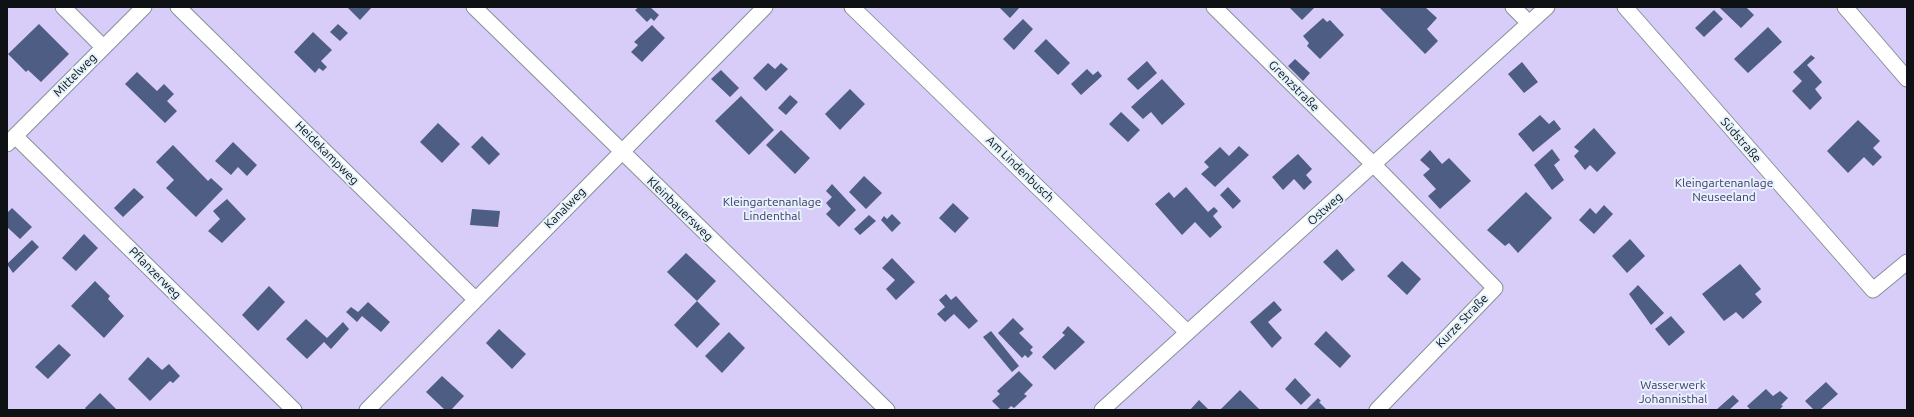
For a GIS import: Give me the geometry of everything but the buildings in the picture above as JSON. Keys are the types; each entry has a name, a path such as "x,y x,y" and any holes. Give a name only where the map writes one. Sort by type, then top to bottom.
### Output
{"lane":[{"path":"62,7 103,47"},
{"name":"Mittelweg","path":"10,141 144,7"},
{"name":"Heidekampweg","path":"178,7 475,299"},
{"name":"Kleinbauersweg","path":"474,7 887,410"},
{"name":"Kanalweg","path":"367,410 621,151 765,7"},
{"name":"Am Lindenbusch","path":"852,7 1187,332"},
{"name":"Grenzstraße","path":"1214,7 1374,164"},
{"path":"1513,7 1529,23"},
{"name":"Ostweg","path":"1102,410 1547,7"},
{"name":"Südstraße","path":"1625,7 1873,290 1907,262"},
{"path":"1845,7 1907,80"},
{"name":"Pflanzerweg","path":"10,141 294,410"},
{"name":"Kurze Straße","path":"1374,164 1495,288 1377,410"}],"green space":[{"name":"Kleingartenanlage Lindenthal","path":"7,7 1907,7 1907,410 7,410"}],"park label":[{"name":"Kleingartenanlage Neuseeland","path":"1724,190"},
{"name":"Wasserwerk Johannisthal","path":"1673,392"}]}
